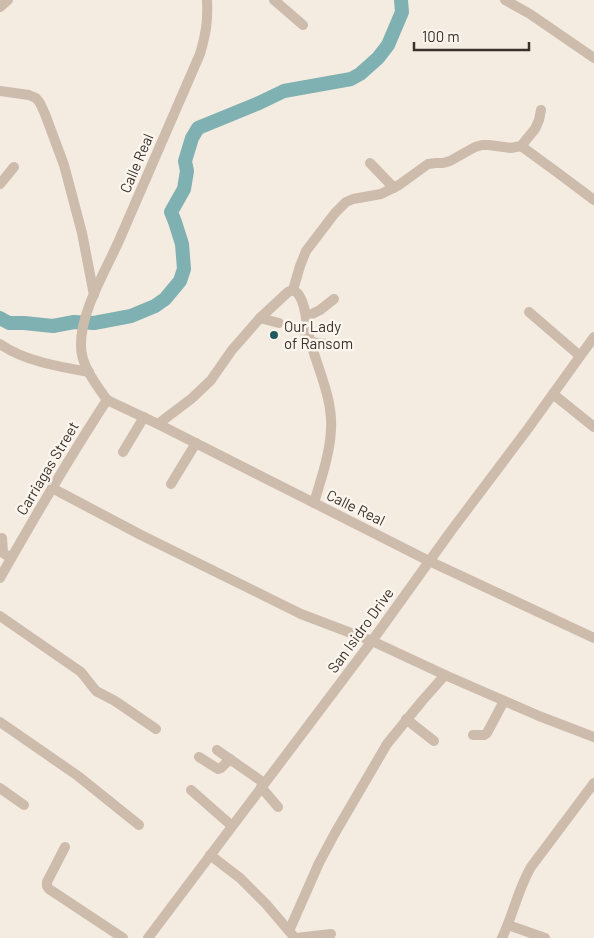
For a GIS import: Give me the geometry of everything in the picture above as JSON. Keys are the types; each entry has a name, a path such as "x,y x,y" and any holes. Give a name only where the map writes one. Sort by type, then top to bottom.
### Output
{"street":[{"path":"0,7 8,0"},
{"name":"Calle Real","path":"89,372 82,356 81,335 87,311 200,54 208,18 207,0"},
{"path":"274,0 302,25"},
{"path":"506,0 530,14 594,58"},
{"path":"0,91 29,95 36,98 40,103 64,165 82,233 94,295"},
{"path":"158,424 192,399 211,380 232,350 260,318 288,292 293,290 306,251 335,213 346,202 381,194 394,188 428,164 450,161 482,144 511,148 521,146 535,129 541,110"},
{"path":"521,146 594,200"},
{"path":"370,163 394,188"},
{"path":"0,184 14,167"},
{"path":"293,290 299,296 306,317 327,396 332,427 326,463 314,503"},
{"path":"306,317 320,310 334,299"},
{"path":"529,312 580,356"},
{"path":"260,318 279,323"},
{"path":"292,327 310,337 341,346"},
{"name":"San Isidro Drive","path":"148,938 372,641 594,338"},
{"path":"0,344 8,349 53,366 89,372 107,400"},
{"path":"552,394 594,427"},
{"name":"Calle Real","path":"107,400 429,561 594,638"},
{"name":"Carriagas Street","path":"0,578 52,488 107,400"},
{"path":"123,452 144,417"},
{"path":"172,484 196,443"},
{"path":"52,488 141,535 301,614 372,641 504,701 594,737"},
{"path":"2,538 3,553 11,558"},
{"path":"0,616 81,672 96,691 115,701 156,729"},
{"path":"293,936 319,863 335,833 387,744 406,719 445,675"},
{"path":"473,735 484,735 487,732 504,701"},
{"path":"406,719 434,741"},
{"path":"0,722 78,776 139,825"},
{"path":"217,750 262,785 278,807"},
{"path":"199,757 218,769 230,759"},
{"path":"502,938 531,867 594,783"},
{"path":"0,788 24,805"},
{"path":"191,790 232,826"},
{"path":"65,847 47,886 53,892 123,938"},
{"path":"210,855 240,878 266,904 293,936"},
{"path":"508,925 545,938"},
{"path":"293,936 332,934"}],"waterway":[{"path":"0,318 9,323 53,326 74,322 94,323 131,316 155,306 165,299 180,281 184,269 182,244 171,212 184,189 187,171 185,161 192,138 198,128 284,91 351,79 360,74 378,58 388,45 402,12 401,0"}],"place":[{"name":"Our Lady of Ransom","path":"274,335"}]}
